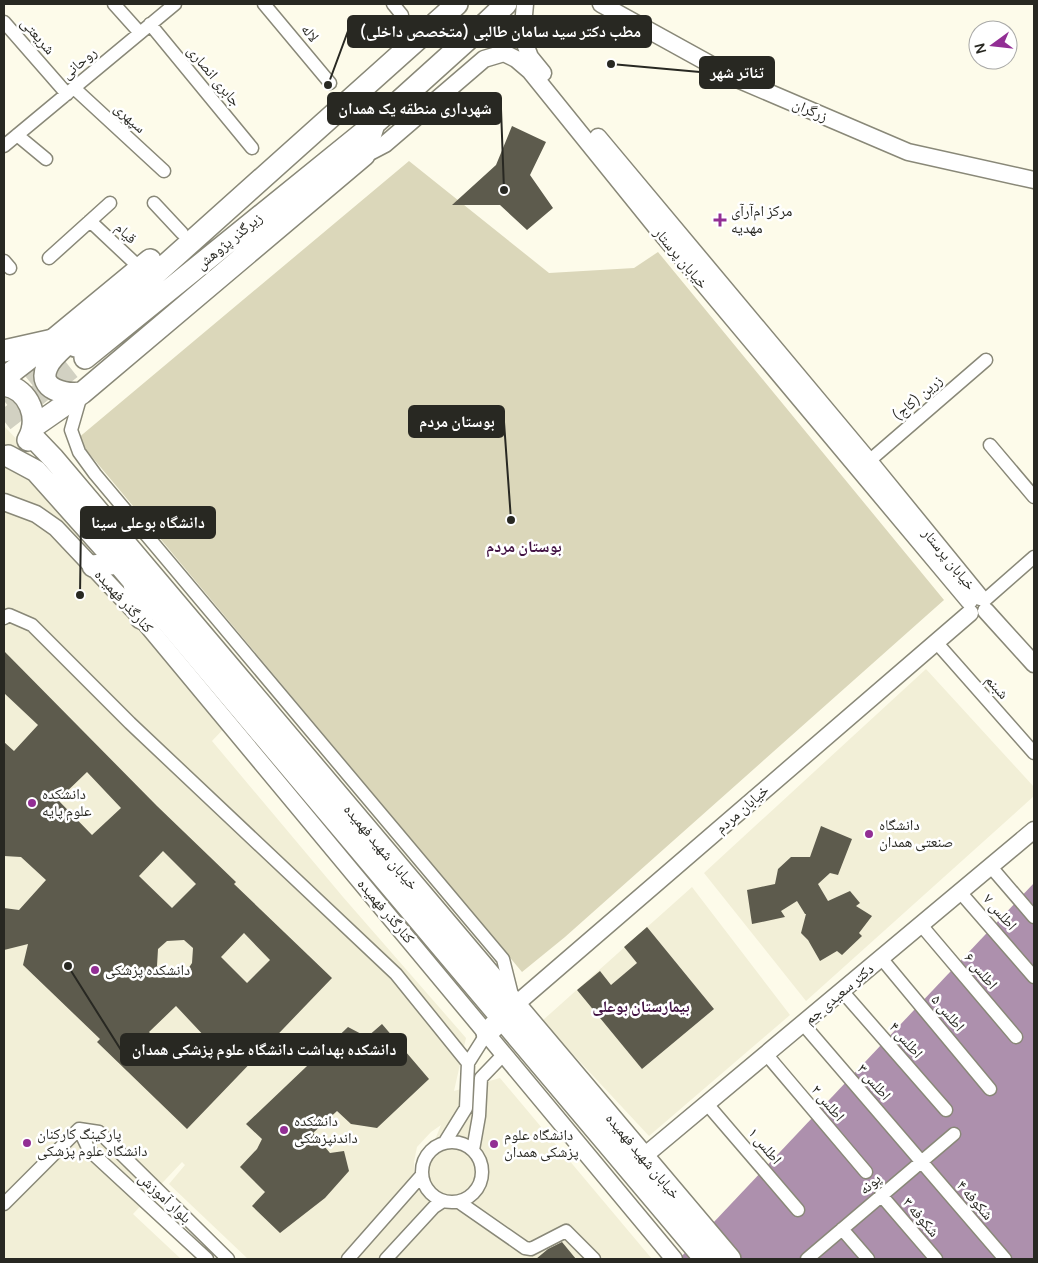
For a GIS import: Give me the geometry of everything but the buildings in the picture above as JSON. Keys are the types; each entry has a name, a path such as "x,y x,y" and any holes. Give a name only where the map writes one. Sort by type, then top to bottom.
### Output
{"main road":[{"path":"4,378 122,283 261,164 336,111 457,4"},
{"name":"زیرگذر پژوهش","path":"336,111 80,352 374,124 506,4"},
{"path":"32,431 82,393 364,155 374,124"},
{"path":"82,393 68,394 54,390 47,383 46,368 122,283"},
{"path":"4,351 53,340"},
{"path":"4,385 18,390 32,409 32,431 26,444 18,452 6,457"},
{"name":"خیابان شهید فهمیده","path":"32,431 705,1259"},
{"name":"خیابان شهید فهمیده","path":"6,457 36,471 118,562 506,1014 646,1155 730,1259"},
{"path":"92,566 118,562"},
{"path":"134,581 140,618"}],"street":[{"name":"جابری انصاری","path":"114,4 145,29 252,148"},
{"name":"روحانی","path":"4,146 175,4"},
{"name":"لاله","path":"264,4 330,83"},
{"path":"393,4 402,15"},
{"name":"خیابان پرستار","path":"525,4 522,36 530,57 869,461 978,605"},
{"name":"زرگران","path":"601,4 737,79 908,152 1034,180"},
{"name":"شریعتی","path":"4,22 70,91"},
{"name":"خیابان پرستار","path":"364,155 385,144 484,59 504,53 516,59 530,71 668,242 978,605"},
{"name":"سپهری","path":"70,91 164,171"},
{"path":"17,135 46,159"},
{"name":"قیام","path":"49,258 110,203"},
{"path":"154,203 182,233"},
{"name":"قیام","path":"90,222 140,268"},
{"name":"زرین (کاج)","path":"869,461 986,360"},
{"name":"کنارگذر فهمیده","path":"82,393 71,430 79,452 95,474 503,959 506,1014 504,1054 674,1259"},
{"path":"990,445 1034,497"},
{"name":"کنارگذر فهمیده","path":"4,502 36,514 56,528 506,1014"},
{"path":"1034,557 978,605 1034,664"},
{"name":"خیابان مردم","path":"506,1014 978,605"},
{"path":"4,618 9,615 32,625 130,723 389,967 468,1063"},
{"name":"شبنم","path":"936,642 1034,753"},
{"name":"دکتر سعیدی جم","path":"646,1155 991,866 1032,837"},
{"path":"991,866 1034,917"},
{"name":"اطلس ۷","path":"960,892 1034,977"},
{"name":"اطلس ۶","path":"921,925 1016,1037"},
{"name":"اطلس ۵","path":"881,958 990,1089"},
{"name":"اطلس ۴","path":"842,991 946,1110"},
{"path":"445,1142 466,1108 468,1063 506,1014"},
{"name":"اطلس ۳","path":"803,1024 920,1161"},
{"path":"473,1150 479,1116 481,1078 504,1054"},
{"name":"اطلس ۲","path":"766,1054 866,1172"},
{"name":"اطلس ۱","path":"708,1104 798,1210"},
{"path":"4,1204 79,1129"},
{"name":"بلوار آموزش","path":"79,1129 99,1132 228,1259"},
{"name":"بلوار آموزش","path":"79,1129 89,1150 207,1259"},
{"name":"پونه","path":"807,1259 954,1134"},
{"path":"445,1142 455,1142 465,1144 473,1150 483,1166 483,1176 475,1193 468,1199 451,1203 442,1201 428,1191 422,1175 422,1166 425,1158 437,1146 445,1142"},
{"name":"شکوفه ۴","path":"920,1161 1004,1259"},
{"path":"348,1259 422,1175"},
{"name":"شکوفه ۳","path":"882,1195 936,1259"},
{"path":"153,1208 165,1197"},
{"path":"386,1259 434,1207 442,1201"},
{"path":"459,1202 525,1248 531,1249 566,1231 594,1259"},
{"path":"842,1229 868,1259"}],"shaded area":[{"name":"بوستان مردم","path":"409,161 549,273 634,268 658,252 944,600 565,937 522,972 77,439"},
{"path":"4,426 63,488 248,703 212,741 343,897 466,1038 454,1091 500,1078 652,1259 248,1259 169,1184 185,1165 182,1162 133,1214 181,1259 4,1259","holes":["441,1125 412,1196 370,1224 411,1180 414,1173 417,1147 431,1132"]},
{"name":"دانشگاه صنعتی همدان","path":"926,669 1034,787 1034,796 806,1001 704,873"},
{"path":"1034,883 1034,1259 679,1259"},
{"path":"692,887 790,1015 649,1136 542,1021"}],"tunnel":[{"path":"4,421 85,358"},
{"path":"5,402 57,360"}],"place":[{"name":"تئاتر شهر","path":"611,64"},
{"name":"مطب دکتر سید سامان طالبی (متخصص داخلی)","path":"328,85"},
{"name":"شهرداری منطقه یک همدان","path":"504,190"},
{"name":"مرکز ام‌آر‌آی مهدیه","path":"720,220"},
{"name":"بوستان مردم","path":"511,520"},
{"name":"دانشگاه بوعلی سینا","path":"80,595"},
{"name":"دانشکده علوم پایه","path":"32,803"},
{"name":"دانشگاه صنعتی همدان","path":"869,834"},
{"name":"دانشکده بهداشت دانشگاه علوم پزشکی همدان","path":"68,966"},
{"name":"دانشکده پزشکی","path":"95,970"},
{"name":"دانشکده داندنپزشکی","path":"284,1130"},
{"name":"پارکینگ کارکنان دانشگاه علوم پزشکی","path":"27,1143"},
{"name":"دانشگاه علوم پزشکی همدان","path":"494,1144"}],"district":[{"name":"بوستان مردم","path":"524,546"},
{"name":"بیمارستان بوعلی","path":"641,1006"}]}
